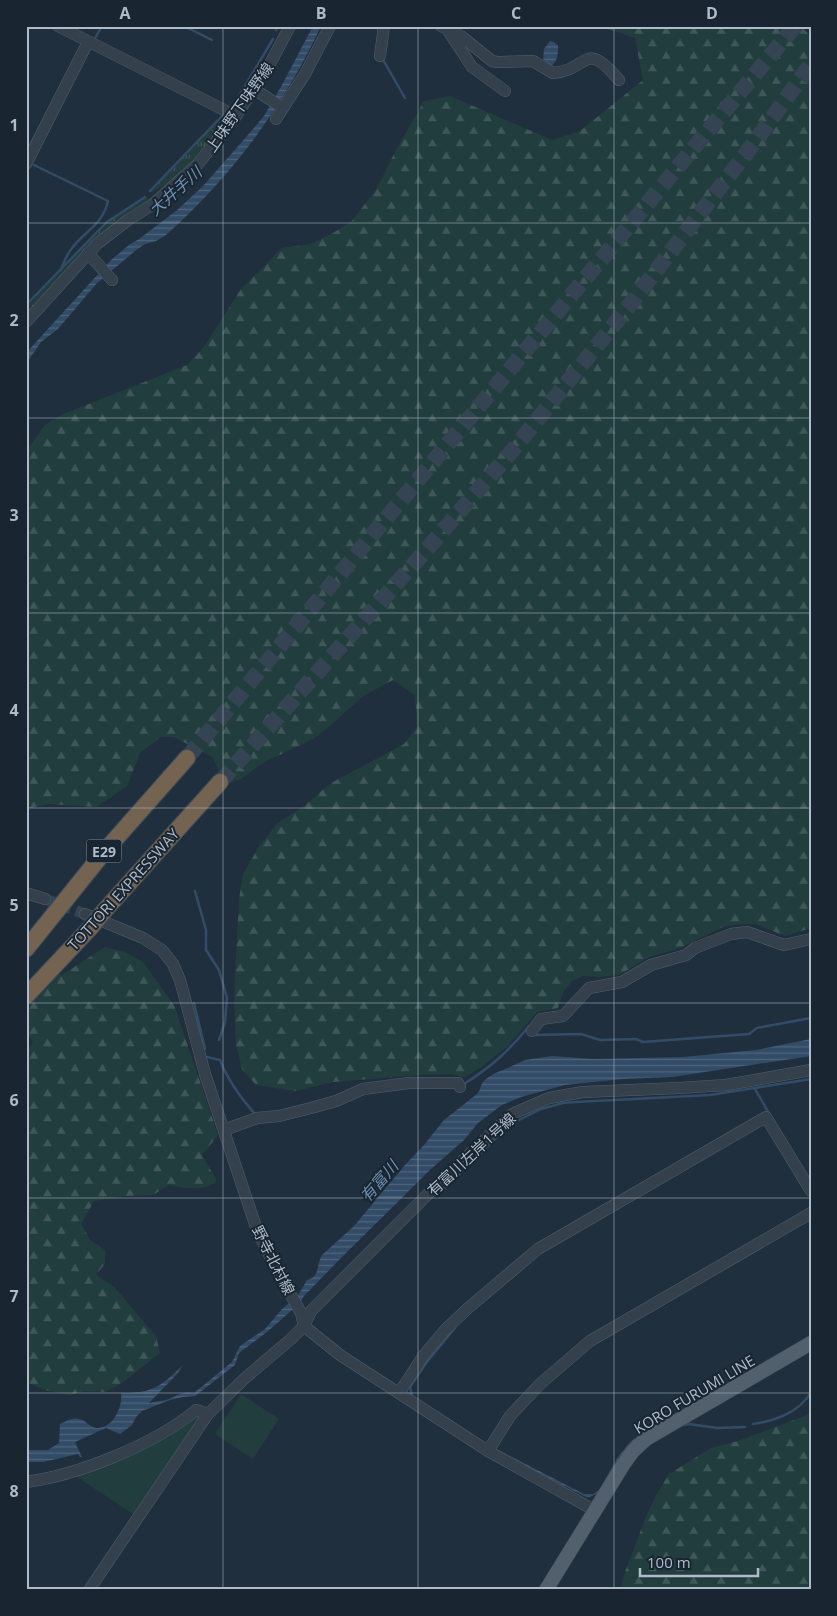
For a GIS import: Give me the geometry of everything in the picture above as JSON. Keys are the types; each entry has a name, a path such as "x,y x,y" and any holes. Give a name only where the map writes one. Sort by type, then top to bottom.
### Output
{"highway":[{"name":"E29","path":"26,949 104,852 187,758"},
{"name":"TOTTORI EXPRESSWAY","path":"28,994 88,920 105,910 220,782"}],"main road":[{"name":"KORO FURUMI LINE","path":"546,1590 628,1458 646,1439 811,1343"}],"street":[{"path":"58,26 236,116"},
{"name":"上味野下味野線","path":"28,318 128,220 152,205 198,164 256,91 290,26"},
{"path":"276,118 320,48 330,26"},
{"path":"380,56 384,26"},
{"path":"444,27 460,36 488,58 497,62 533,61 552,73 562,72 592,58 598,59 618,80"},
{"path":"444,27 472,67 505,91"},
{"path":"26,164 88,42"},
{"path":"256,91 282,108"},
{"path":"90,256 112,280"},
{"path":"26,894 45,899"},
{"name":"野寺北村線","path":"88,920 143,938 162,950 173,964 180,980 205,1074 258,1233 274,1266 286,1283 301,1312 304,1326"},
{"path":"532,1031 541,1019 563,1016 589,988 622,982 651,965 686,955 695,948 731,934 747,932 784,946 811,939"},
{"name":"有富川左岸1号線","path":"89,1590 208,1414 244,1379 291,1339 304,1326 311,1311 444,1178 512,1114 549,1098 583,1092 726,1085 811,1070"},
{"path":"224,1130 257,1118 280,1116 311,1108 363,1089 409,1083 446,1082 458,1083 460,1087"},
{"path":"399,1393 424,1355 445,1330 466,1309 538,1249 766,1117 811,1191"},
{"path":"488,1452 510,1416 534,1390 590,1341 811,1213"},
{"path":"304,1326 340,1355 488,1452 594,1510"},
{"path":"26,1482 72,1471 134,1448 175,1426 196,1410 208,1414"}],"green space":[{"path":"599,26 800,26 811,36 811,928 785,936 755,924 725,926 680,948 649,957 619,975 583,976 572,981 563,992 558,1008 537,1012 508,1046 480,1068 463,1078 453,1074 420,1075 333,1082 295,1091 256,1085 242,1069 236,1045 234,995 239,899 243,874 260,845 278,823 304,806 331,783 404,744 417,727 415,695 393,680 363,696 313,739 261,764 241,779 226,784 212,757 174,737 161,737 140,753 127,786 96,807 48,804 26,809 26,451 45,425 61,415 187,365 204,347 241,289 282,248 310,244 351,222 376,190 424,101 450,96 552,140 580,131 643,80 635,38"},
{"path":"226,113 230,116 192,167 171,182 150,193"},
{"path":"164,188 32,311 26,312 26,307 108,223 146,197 149,199"},
{"path":"105,947 125,952 143,962 174,1005 218,1135 202,1155 217,1181 200,1188 169,1185 153,1195 125,1196 94,1201 81,1224 90,1240 105,1250 105,1264 96,1275 114,1287 156,1336 160,1353 122,1383 105,1392 84,1391 69,1395 44,1390 26,1382 26,1053 33,1041 26,1034 26,1012 46,980 65,973"},
{"path":"241,1394 279,1419 253,1459 215,1434"},
{"path":"810,1414 811,1590 620,1590 647,1514 669,1474 711,1448 738,1441"},
{"path":"194,1416 201,1417 133,1514 74,1475"}],"water":[{"path":"313,26 321,26 306,56 273,112 213,189 166,235 156,241 145,244 97,283 58,329 41,342 26,364 26,353 111,260 176,211 203,186 264,116"},
{"path":"550,41 558,46 558,54 551,66 543,59 544,49"},
{"path":"811,1039 811,1056 672,1077 623,1079 565,1085 521,1097 502,1105 478,1123 464,1140 431,1169 338,1261 304,1296 300,1303 267,1332 239,1353 235,1365 195,1396 170,1400 142,1411 132,1425 120,1434 106,1428 75,1442 82,1457 78,1454 43,1462 26,1462 26,1450 48,1450 59,1443 60,1424 79,1419 96,1428 107,1425 116,1416 120,1405 121,1393 149,1390 162,1384 183,1365 178,1373 149,1403 166,1400 183,1393 194,1393 232,1362 240,1346 265,1329 283,1308 297,1297 307,1280 316,1273 322,1255 354,1226 444,1120 477,1094 483,1082 494,1074 525,1060 552,1056 593,1059 683,1057 756,1050"},
{"path":"647,1429 619,1458 597,1494 589,1497 497,1452 498,1450 584,1494 593,1494 599,1490 618,1457 630,1442"}],"waterway":[{"path":"94,40 102,26"},
{"path":"180,26 212,40"},
{"path":"276,30 278,26"},
{"path":"236,101 273,39"},
{"path":"382,58 405,98"},
{"name":"大井手川","path":"150,191 222,116"},
{"path":"34,165 108,201 102,216 72,248 61,269"},
{"name":"大井手川","path":"26,305 107,222 145,197"},
{"path":"195,891 206,930 206,950 219,970 227,998 225,1022 219,1040"},
{"path":"194,1003 205,1049"},
{"path":"535,1035 581,1034 600,1040 636,1039 643,1042 749,1034 757,1028 811,1018"},
{"path":"464,1084 499,1058 529,1026"},
{"path":"207,1057 220,1060 235,1088 255,1114"},
{"path":"444,1189 509,1125 541,1109 563,1103 710,1095 811,1079"},
{"path":"755,1089 770,1115"},
{"path":"412,1396 410,1387 426,1363 455,1328"},
{"path":"753,1424 770,1421 794,1410 811,1392"},
{"path":"684,1425 717,1428 745,1427"}],"tunnel":[{"path":"187,758 795,26"},
{"path":"220,782 512,451 629,306 757,139 811,64"},
{"path":"45,899 85,914"}],"water label":[{"name":"有富川","path":"379,1181"}]}
